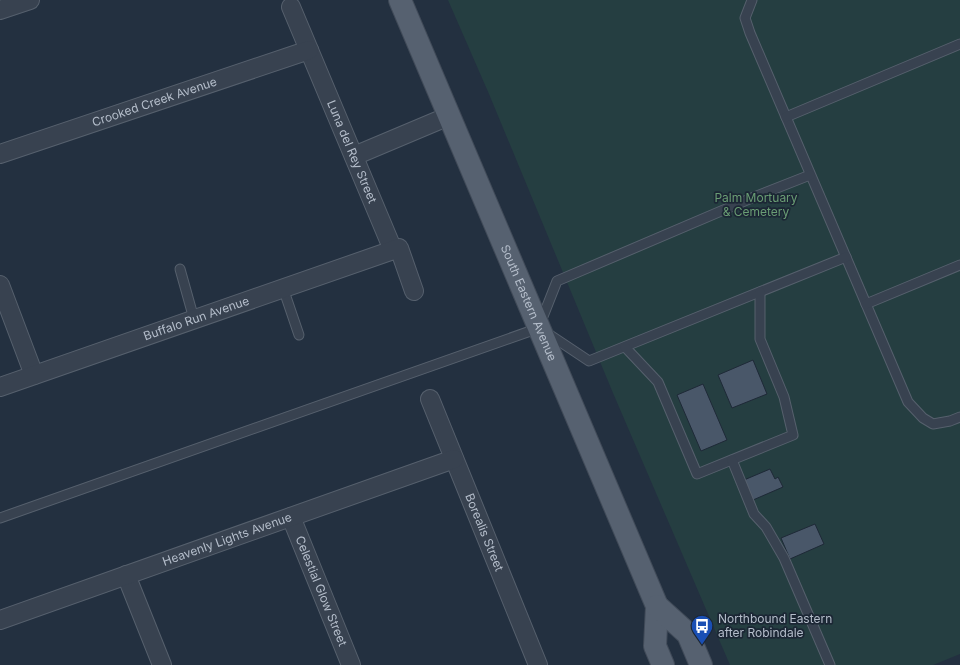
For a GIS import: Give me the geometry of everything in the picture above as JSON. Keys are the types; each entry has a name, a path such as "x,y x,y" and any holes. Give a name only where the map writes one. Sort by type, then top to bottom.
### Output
{"main road":[{"name":"South Eastern Avenue","path":"400,0 657,606 688,634 701,665"},
{"name":"South Eastern Avenue","path":"657,606 655,646 663,665"}],"street":[{"path":"0,10 30,0"},
{"name":"Luna del Rey Street","path":"291,7 393,250 398,248 414,291"},
{"name":"Crooked Creek Avenue","path":"0,154 309,50"},
{"path":"354,156 449,116"},
{"name":"Buffalo Run Avenue","path":"0,387 393,250"},
{"path":"0,285 34,375"},
{"name":"Borealis Street","path":"430,399 538,665"},
{"name":"Heavenly Lights Avenue","path":"0,620 454,459"},
{"name":"Celestial Glow Street","path":"291,517 351,665"},
{"path":"126,576 162,665"}],"lane":[{"path":"752,0 745,18 750,34 908,402 923,418 933,424 950,421 960,416"},
{"path":"786,118 960,44"},
{"path":"0,518 539,328 557,281 754,197 810,175"},
{"path":"539,328 589,361 846,257"},
{"path":"866,304 960,265"},
{"path":"180,269 194,319"},
{"path":"283,288 299,335"},
{"path":"625,347 658,382 697,474 732,460 793,435 784,397 760,339 760,292"},
{"path":"732,460 754,514 766,527 784,558 830,665"}],"green space":[{"name":"Palm Mortuary & Cemetery","path":"448,0 960,0 960,654 933,665 730,665 613,393 489,94"}],"building":[{"path":"753,360 767,394 732,408 718,375"},
{"path":"703,384 727,440 701,451 677,395"},
{"path":"770,469 775,479 778,477 783,487 753,500 744,480"},
{"path":"815,524 824,544 790,559 781,538"}],"place":[{"name":"Northbound Eastern after Robindale","path":"702,646"}]}
